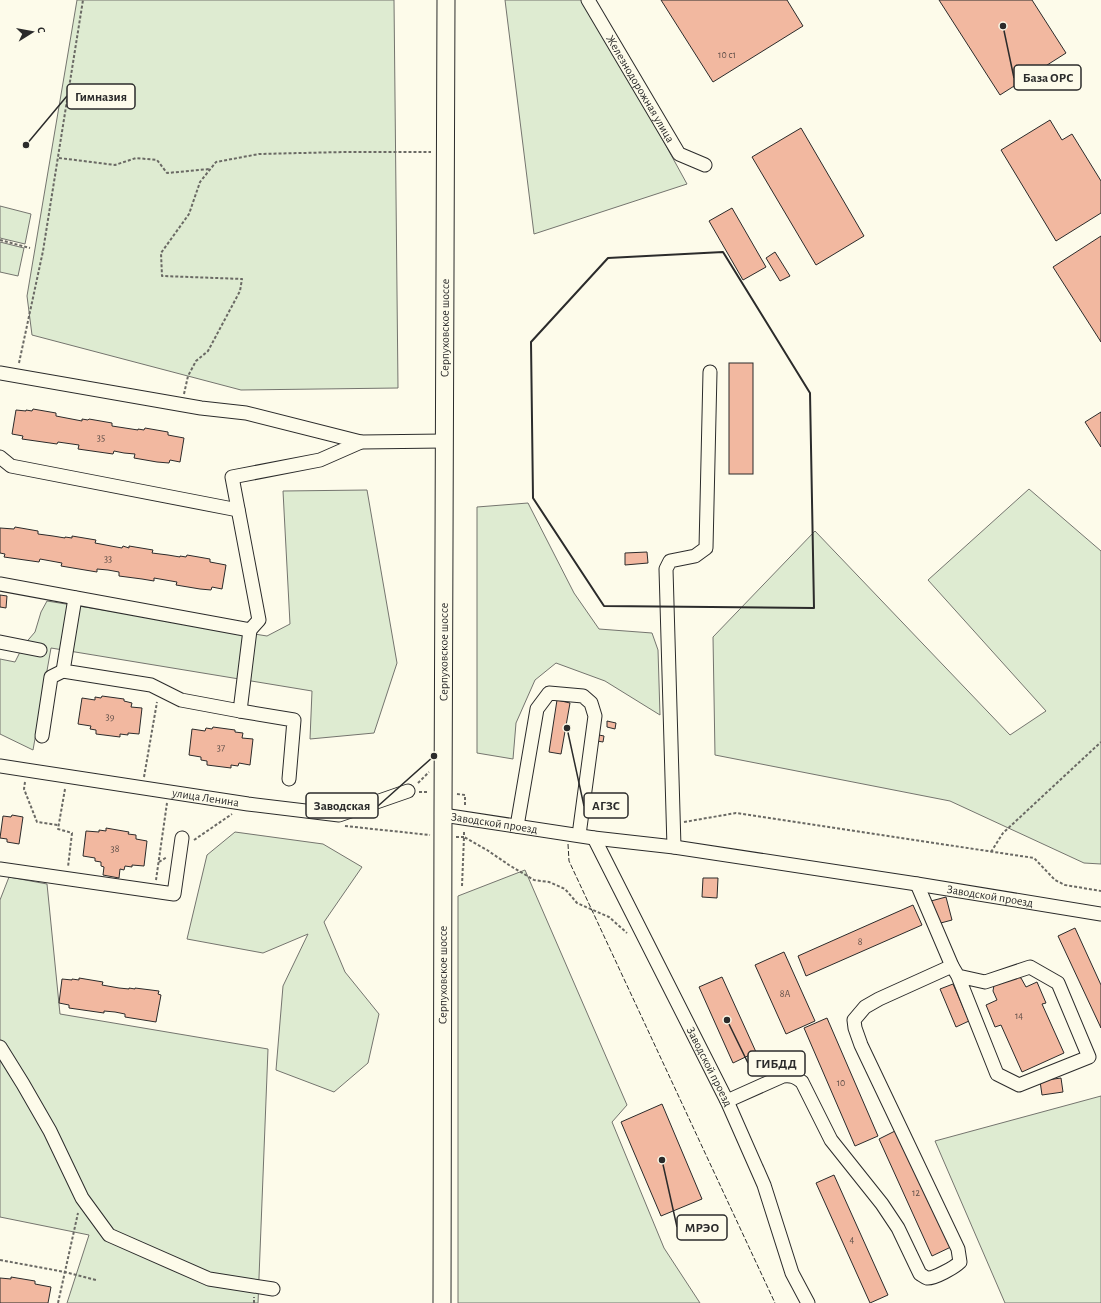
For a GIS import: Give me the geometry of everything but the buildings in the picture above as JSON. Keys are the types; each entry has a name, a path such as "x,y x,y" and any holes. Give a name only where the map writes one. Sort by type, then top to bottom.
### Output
{"main road":[{"name":"Серпуховское шоссе","path":"442,1303 442,815 446,0"}],"street":[{"name":"Железнодорожная улица","path":"588,0 679,154 704,165"},
{"path":"674,846 666,569 670,560 695,556 706,548 710,372"},
{"path":"0,373 182,405 246,413 361,442 444,441"},
{"path":"240,711 250,630 259,620 232,477 320,460 361,442"},
{"path":"0,457 11,466 238,510"},
{"path":"0,584 250,630"},
{"path":"63,671 75,598"},
{"path":"0,642 40,650"},
{"path":"42,736 52,677 63,671 151,685 181,700 294,720 289,779"},
{"path":"517,826 537,709 549,693 583,696 590,703 595,716 579,836"},
{"name":"улица Ленина","path":"0,766 248,804 339,815 408,791"},
{"name":"Заводской проезд","path":"442,815 579,836 674,846 1101,914"},
{"name":"Заводской проезд","path":"594,838 727,1101 764,1185 792,1274 808,1303"},
{"path":"0,869 174,894 187,840"},
{"path":"727,1101 783,1076 789,1075 796,1077 802,1082 806,1089 831,1140 877,1198 898,1228 920,1274 927,1278 933,1277 960,1262 958,1249 861,1045 854,1020 865,1006 879,999 955,971 985,982 1030,968 1058,983 1089,1057 1019,1085 997,1074 955,971 917,884"},
{"path":"0,1047 50,1131 82,1198 109,1235 209,1279 273,1289"}],"path":[{"path":"16,376 43,251 83,0"},
{"path":"182,405 188,376 196,361 208,351 240,291 242,279 162,276 161,253 189,214 200,182 216,162 259,154 445,152"},
{"path":"58,158 114,165 136,158 157,160 167,173 210,169"},
{"path":"0,240 30,248"},
{"path":"142,788 159,689"},
{"path":"991,852 1003,833 1101,742"},
{"path":"408,791 434,768"},
{"path":"27,770 24,789 37,822 58,825"},
{"path":"67,776 58,825 58,828 72,833 67,878"},
{"path":"408,791 443,793"},
{"path":"154,891 166,808 170,792"},
{"path":"187,840 248,804"},
{"path":"673,824 736,813 1034,858 1055,880 1065,885 1101,891"},
{"path":"338,826 443,836"},
{"path":"462,886 464,837 534,880 549,882 565,889 577,903 609,917 630,935"},
{"path":"159,862 172,854"},
{"path":"58,1303 82,1198"},
{"path":"0,1260 65,1272 96,1280"}],"green space":[{"path":"77,0 394,0 398,388 241,390 32,335 27,296"},
{"path":"505,0 586,0 687,184 534,234"},
{"path":"0,206 31,214 25,244 0,238"},
{"path":"0,242 24,248 18,276 0,272"},
{"path":"1029,489 1101,551 1101,864 1084,863 950,801 715,755 713,637 815,531 1010,735 1046,711 928,580"},
{"path":"367,490 397,663 374,733 310,739 312,691 51,648 33,750 0,734 0,659 15,662 23,646 35,632 41,612 47,601 267,636 290,624 283,491"},
{"path":"528,503 574,593 599,629 652,633 658,650 660,715 605,681 556,663 535,680 516,723 513,759 477,753 477,507"},
{"path":"235,832 323,844 362,867 324,922 345,972 379,1014 368,1063 334,1092 276,1070 283,986 308,934 263,953 187,939 207,855"},
{"path":"525,870 627,1105 612,1122 664,1248 700,1303 458,1303 458,896"},
{"path":"9,877 47,884 60,1014 268,1049 258,1303 67,1303 89,1235 0,1217 0,900"},
{"path":"1101,1096 1101,1303 1005,1303 935,1141"}],"fence":[{"path":"568,844 569,861 775,1303"}],"wall":[{"path":"723,252 810,393 814,608 604,606 533,498 531,342 608,258 723,252"}],"place":[{"name":"База ОРС","path":"1003,26"},
{"name":"Гимназия","path":"26,145"},
{"name":"АГЗС","path":"567,728"},
{"name":"Заводская","path":"434,756"},
{"name":"ГИБДД","path":"727,1020"},
{"name":"МРЭО","path":"662,1160"}]}
